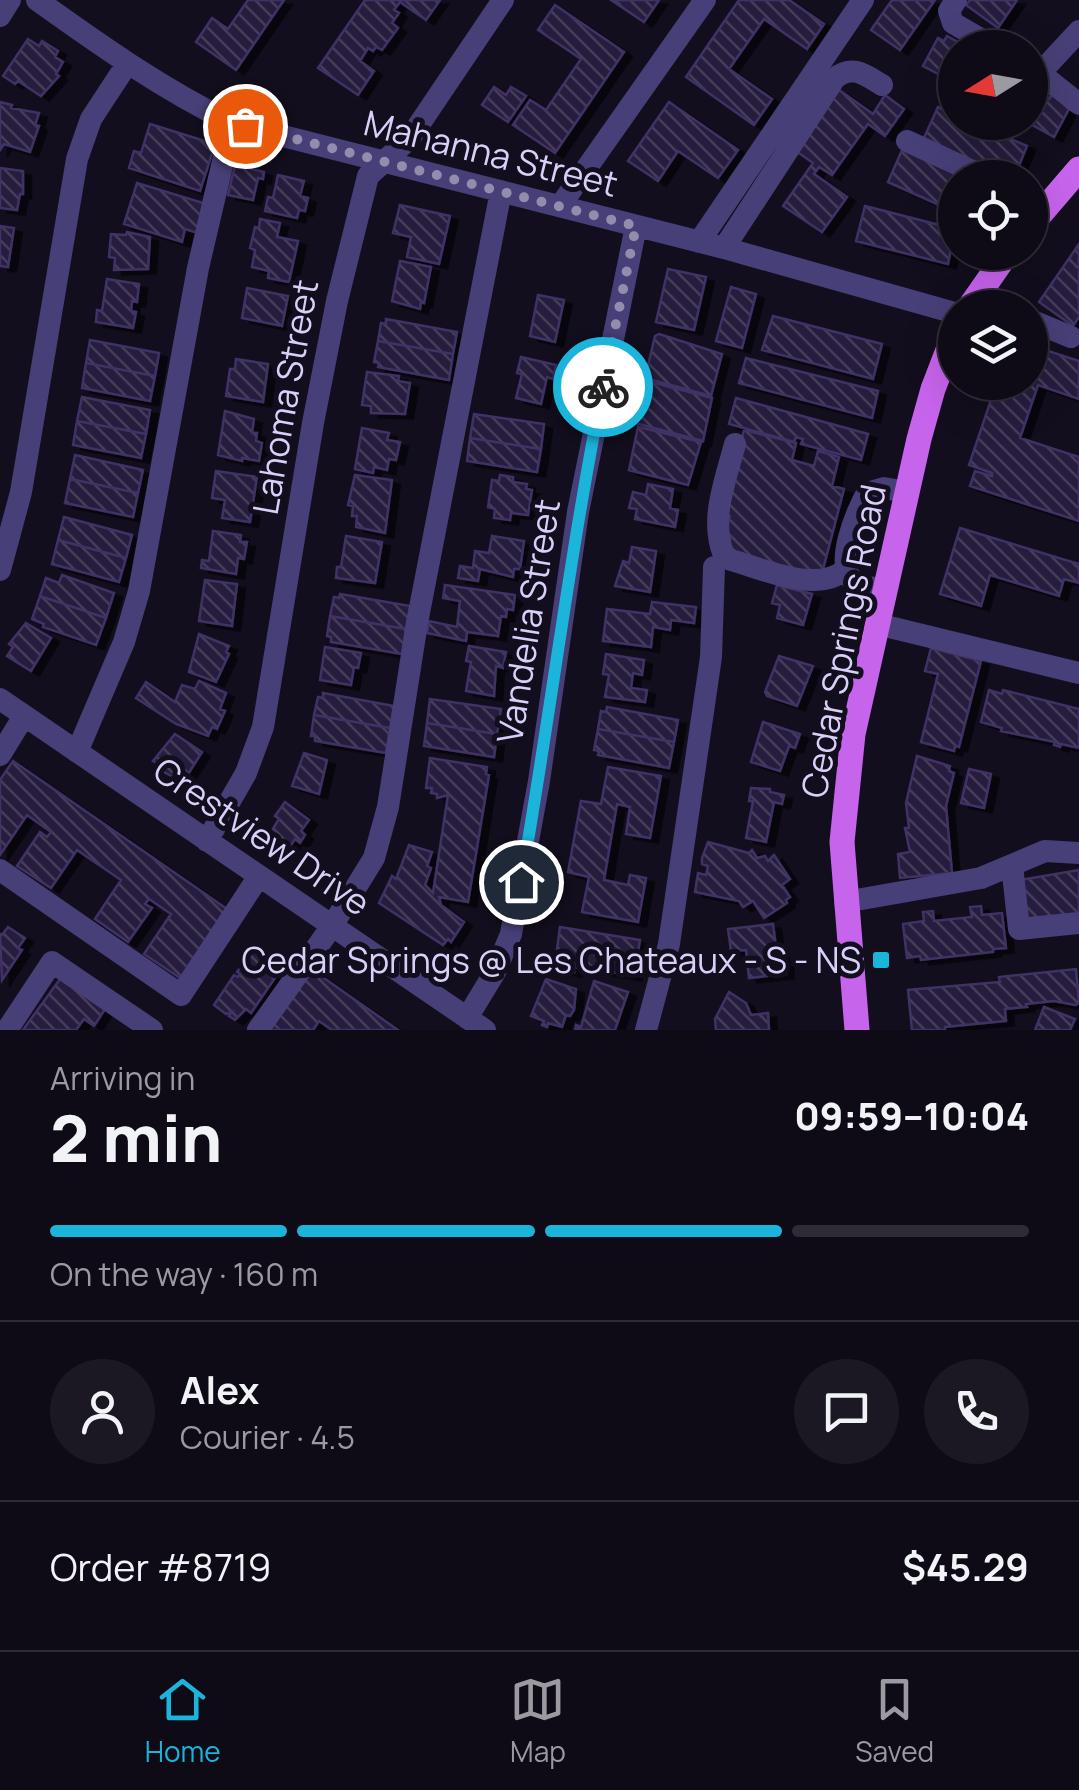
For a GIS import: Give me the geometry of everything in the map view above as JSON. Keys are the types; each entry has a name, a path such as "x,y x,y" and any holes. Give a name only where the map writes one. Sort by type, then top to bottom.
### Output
{"main road":[{"path":"1054,199 1079,169"},
{"name":"Cedar Springs Road","path":"857,1030 842,842 845,794 876,624 938,376"}],"street":[{"path":"0,16 10,0"},
{"name":"Mahanna Street","path":"38,0 188,102 232,122 724,248 938,308"},
{"name":"Lahoma Street","path":"207,841 246,772 263,727 313,423 337,301 368,176 410,138 503,0"},
{"path":"560,206 705,0"},
{"path":"698,242 863,0"},
{"path":"956,0 948,11 952,23 964,30"},
{"path":"1048,58 1079,30"},
{"path":"0,570 21,492 67,204 78,159 91,119 128,64"},
{"path":"724,248 835,78 856,70 882,85"},
{"path":"1048,80 1079,104"},
{"path":"77,752 124,642 139,591 198,268 232,122"},
{"path":"907,140 949,160"},
{"path":"258,1030 332,926 374,858 388,806 417,624 501,191"},
{"name":"Vandelia Street","path":"476,1024 511,934 539,781 578,512 636,226"},
{"path":"1048,327 1071,337"},
{"path":"735,444 720,500 718,525 724,556 806,580 828,581 845,570"},
{"path":"884,590 854,582 845,570 846,553 858,509 867,493 884,488 906,492"},
{"path":"646,1030 675,906 711,656 714,567"},
{"path":"876,624 1079,673"},
{"name":"Crestview Drive","path":"0,699 476,1024"},
{"path":"0,755 24,716"},
{"path":"846,902 981,878 1045,851 1079,853"},
{"path":"1012,866 1019,929 1079,922"},
{"path":"0,870 181,996 259,876"},
{"path":"7,1030 52,962 152,1030"}],"building":[{"path":"248,0 284,0 236,70 196,42 212,18 228,29"},
{"path":"365,0 440,0 426,20 400,2 392,23 398,28 382,50 368,48 360,61 374,71 358,95 318,68"},
{"path":"611,0 659,0 644,22"},
{"path":"739,0 789,0 824,24 807,49 764,19 729,69 772,99 754,125 686,77"},
{"path":"892,0 935,0 900,50 871,30"},
{"path":"970,0 1017,0 998,28 966,5"},
{"path":"555,5 624,52 555,153 513,125 530,100 546,110 581,59 538,30"},
{"path":"938,38 938,74 923,66"},
{"path":"28,39 39,46 42,41 58,51 55,57 63,62 56,74 59,76 41,96 3,76"},
{"path":"494,87 506,95 511,87 526,96 508,122 482,105"},
{"path":"839,90 873,114 885,95 904,109 885,136 868,124 832,175 819,167 814,174 847,197 822,232 783,206 813,163 796,151"},
{"path":"1052,95 1071,105 1054,137 1048,134 1048,99"},
{"path":"0,102 39,113 30,152 4,144 0,150"},
{"path":"669,102 738,150 718,178 678,151 658,181 628,161"},
{"path":"938,107 938,140 1013,140 1027,146 1021,160 971,160 923,140"},
{"path":"150,124 215,144 200,191 129,168 134,151 141,153"},
{"path":"903,148 938,164 938,204 888,182"},
{"path":"235,165 264,172 263,179 258,178 253,200 228,195"},
{"path":"0,168 23,171 23,194 17,210 0,208"},
{"path":"278,175 304,181 300,196 308,198 305,211 299,210 297,218 265,211 268,197 273,198"},
{"path":"137,183 210,205 201,234 185,229 182,242 124,224"},
{"path":"400,205 450,216 439,264 407,257 411,237 393,233"},
{"path":"865,206 938,225 938,262 856,241"},
{"path":"260,219 280,223 277,237 298,241 289,282 268,278 269,271 252,267 255,250 250,248"},
{"path":"0,226 14,228 8,267 0,266"},
{"path":"127,232 150,237 148,269 114,270 115,258 109,257 111,234"},
{"path":"1079,244 1079,317 1073,326 1048,308 1047,290"},
{"path":"400,261 431,267 420,309 392,301"},
{"path":"668,269 706,277 694,330 656,322"},
{"path":"107,279 139,284 137,302 132,301 131,311 136,312 133,328 96,322 97,310 102,311"},
{"path":"731,287 756,294 742,348 716,341"},
{"path":"247,288 288,296 282,326 242,318"},
{"path":"538,295 564,300 555,342 530,336"},
{"path":"773,316 882,344 873,379 762,350"},
{"path":"386,319 457,332 453,354 378,341 381,323 386,324"},
{"path":"655,336 722,354 711,396 645,378"},
{"path":"90,340 159,353 155,376 86,363"},
{"path":"378,341 453,354 449,380 378,367 379,363 374,362"},
{"path":"1048,351 1079,361 1079,399 1048,388"},
{"path":"521,357 556,365 553,379 547,377 541,404 516,398 522,374 517,373"},
{"path":"746,358 878,391 872,418 739,383"},
{"path":"236,359 268,364 263,402 226,396 230,369 235,369"},
{"path":"86,363 155,376 150,401 82,388"},
{"path":"367,372 399,376 398,381 410,383 405,414 371,413 371,406 362,405"},
{"path":"647,381 712,398 703,441 635,423"},
{"path":"82,397 150,410 146,434 77,421"},
{"path":"736,398 868,434 861,460 801,444 803,439 796,437 794,442 729,424"},
{"path":"991,400 1033,400 1020,438 1079,457 1079,521 970,486 975,471 992,473 969,465"},
{"path":"225,411 254,419 252,433 257,433 256,441 262,443 259,461 218,455"},
{"path":"474,414 544,424 541,449 470,438"},
{"path":"77,421 146,434 141,458 73,445"},
{"path":"638,427 701,442 688,485 629,470"},
{"path":"362,428 389,433 387,440 400,442 396,460 389,459 387,470 374,467 373,473 355,469"},
{"path":"744,430 796,443 792,460 814,466 818,451 839,457 832,486 844,489 821,577 727,552 731,536 725,535 730,516 725,515 727,498"},
{"path":"470,438 541,449 537,472 467,461"},
{"path":"75,455 143,470 138,493 70,479"},
{"path":"216,471 257,477 250,522 222,518 225,500 212,498"},
{"path":"355,475 392,480 385,533 356,527 357,516 352,516 353,506 348,505"},
{"path":"500,475 513,477 513,482 527,484 526,489 532,490 528,515 511,513 510,520 494,518 495,509 488,507 492,480 499,481"},
{"path":"70,479 138,493 133,517 65,503"},
{"path":"648,484 673,489 670,508 678,510 675,527 635,519 637,509 629,508 633,492 646,495"},
{"path":"64,517 132,535 126,558 58,540"},
{"path":"960,528 1079,564 1079,583 1064,579 1059,596 990,575 981,606 940,594"},
{"path":"213,531 241,535 240,542 247,542 244,559 238,558 236,574 201,568 202,560 209,561"},
{"path":"346,536 382,542 375,583 336,578"},
{"path":"492,536 524,541 520,569 514,569 513,577 480,569 478,581 458,578 460,566 473,568 475,551 489,553"},
{"path":"58,540 126,558 119,582 52,564"},
{"path":"632,547 656,551 650,592 615,586 623,561 629,563"},
{"path":"62,575 114,593 106,618 40,596 46,578 59,583"},
{"path":"205,580 237,584 232,626 199,621"},
{"path":"445,585 515,595 513,610 507,609 506,617 501,616 498,636 467,632 466,641 427,633 429,621 457,627 460,601 443,598"},
{"path":"777,585 812,594 803,625 777,618 780,605 772,603"},
{"path":"340,594 410,606 406,629 330,616 334,597 339,598"},
{"path":"40,596 106,618 96,645 43,627 44,624 32,619"},
{"path":"652,602 696,607 694,623 671,620 670,630 653,627 651,647 603,641 607,609 650,614"},
{"path":"330,616 406,629 402,654 331,642 327,636"},
{"path":"26,623 51,638 31,671 7,656 13,647 9,644"},
{"path":"199,634 229,646 216,682 189,672"},
{"path":"469,646 506,652 503,668 496,666 494,696 466,691 471,662 466,661"},
{"path":"325,647 361,653 351,685 320,680"},
{"path":"931,648 981,661 959,747 955,746 954,751 921,742 938,674 925,671"},
{"path":"606,654 644,660 642,675 633,673 631,688 647,690 645,702 605,697 609,675 603,674"},
{"path":"779,656 813,666 797,706 765,692"},
{"path":"199,681 226,693 220,709 225,711 217,729 212,727 208,736 176,724 136,698 146,682 175,702 182,685 195,689"},
{"path":"989,690 1079,709 1079,748 1061,744 1060,747 1055,742 1001,731 1002,728 981,722"},
{"path":"323,693 394,706 390,728 314,715 318,697 323,698"},
{"path":"430,699 501,709 497,734 427,723"},
{"path":"607,707 678,720 674,742 598,729 601,711 606,712"},
{"path":"314,715 390,728 386,753 315,741 315,736 311,736"},
{"path":"763,722 800,734 795,748 789,746 780,771 751,762"},
{"path":"427,723 497,734 494,757 424,746"},
{"path":"598,729 674,742 669,768 598,755 599,751 594,750"},
{"path":"175,734 202,752 183,782 162,771 164,768 153,761"},
{"path":"304,753 327,760 319,794 292,786"},
{"path":"917,756 950,766 949,771 954,773 946,806 952,873 900,878 898,854 910,852 905,828 909,828 906,803"},
{"path":"430,758 487,767 489,775 468,902 439,897 441,905 464,922 451,942 448,939 443,945 379,903 392,876 396,879 409,845 432,852 425,885 433,893 448,795 437,798 437,794 431,793 432,788 426,788"},
{"path":"13,761 227,909 180,978 144,954 171,914 149,899 145,904 152,908 128,942 95,919 121,880 77,850 51,888 17,866 40,832 47,837 51,832 27,815 0,855 0,780"},
{"path":"608,767 661,776 650,838 626,834 630,807 617,804 604,880 628,885 630,875 646,878 638,922 582,912 589,877 568,872 581,801 601,804"},
{"path":"969,769 991,774 984,808 961,803"},
{"path":"751,788 784,795 782,804 774,802 766,842 746,838 753,801 749,801"},
{"path":"285,802 309,820 301,831 305,835 300,843 295,839 287,851 268,837"},
{"path":"708,842 749,853 752,850 757,858 765,856 768,861 774,855 790,879 782,885 790,897 787,903 764,918 753,901 743,907 739,901 695,892 698,873 706,875 708,866 702,864 702,858"},
{"path":"1079,870 1079,915 1024,920 1020,880"},
{"path":"981,906 982,915 1002,913 1006,948 921,960 920,956 907,958 903,924 924,921 923,912 933,911 934,921 972,917 970,907"},
{"path":"773,924 776,948 785,958 786,974 749,978 746,950 731,951 728,929"},
{"path":"8,927 25,938 18,948 22,950 2,980 0,934"},
{"path":"560,927 640,940 634,976 581,967 574,968 574,972 562,970 562,966 555,964"},
{"path":"254,949 277,965 272,972 277,975 251,1013 246,1009 235,1020 229,1016 232,1012 226,1014 214,1005 234,975 238,977 237,972"},
{"path":"308,967 398,1030 332,1030 319,1021 313,1030 265,1030"},
{"path":"1076,969 1079,1003 1075,1005 1054,1001 1026,1004 1027,1007 1005,1009 1006,1021 945,1030 912,1030 908,990 1000,982 999,977"},
{"path":"63,975 107,1006 94,1026 84,1019 76,1030 23,1030"},
{"path":"546,979 576,989 574,1010 566,1015 562,1027 548,1023 547,1027 542,1025 544,1021 531,1016"},
{"path":"594,981 628,992 615,1030 575,1030 576,1025 581,1027"},
{"path":"729,992 746,1003 751,1015 768,1013 769,1030 716,1030 715,1019"},
{"path":"1044,1007 1075,1019 1070,1030 1035,1030"}],"way so far":[{"path":"245,126 636,226 603,387"}],"place":[{"name":"Cedar Springs @ Les Chateaux - S - NS","path":"881,960"}],"route":[{"path":"521,882 578,512 603,387"}]}
